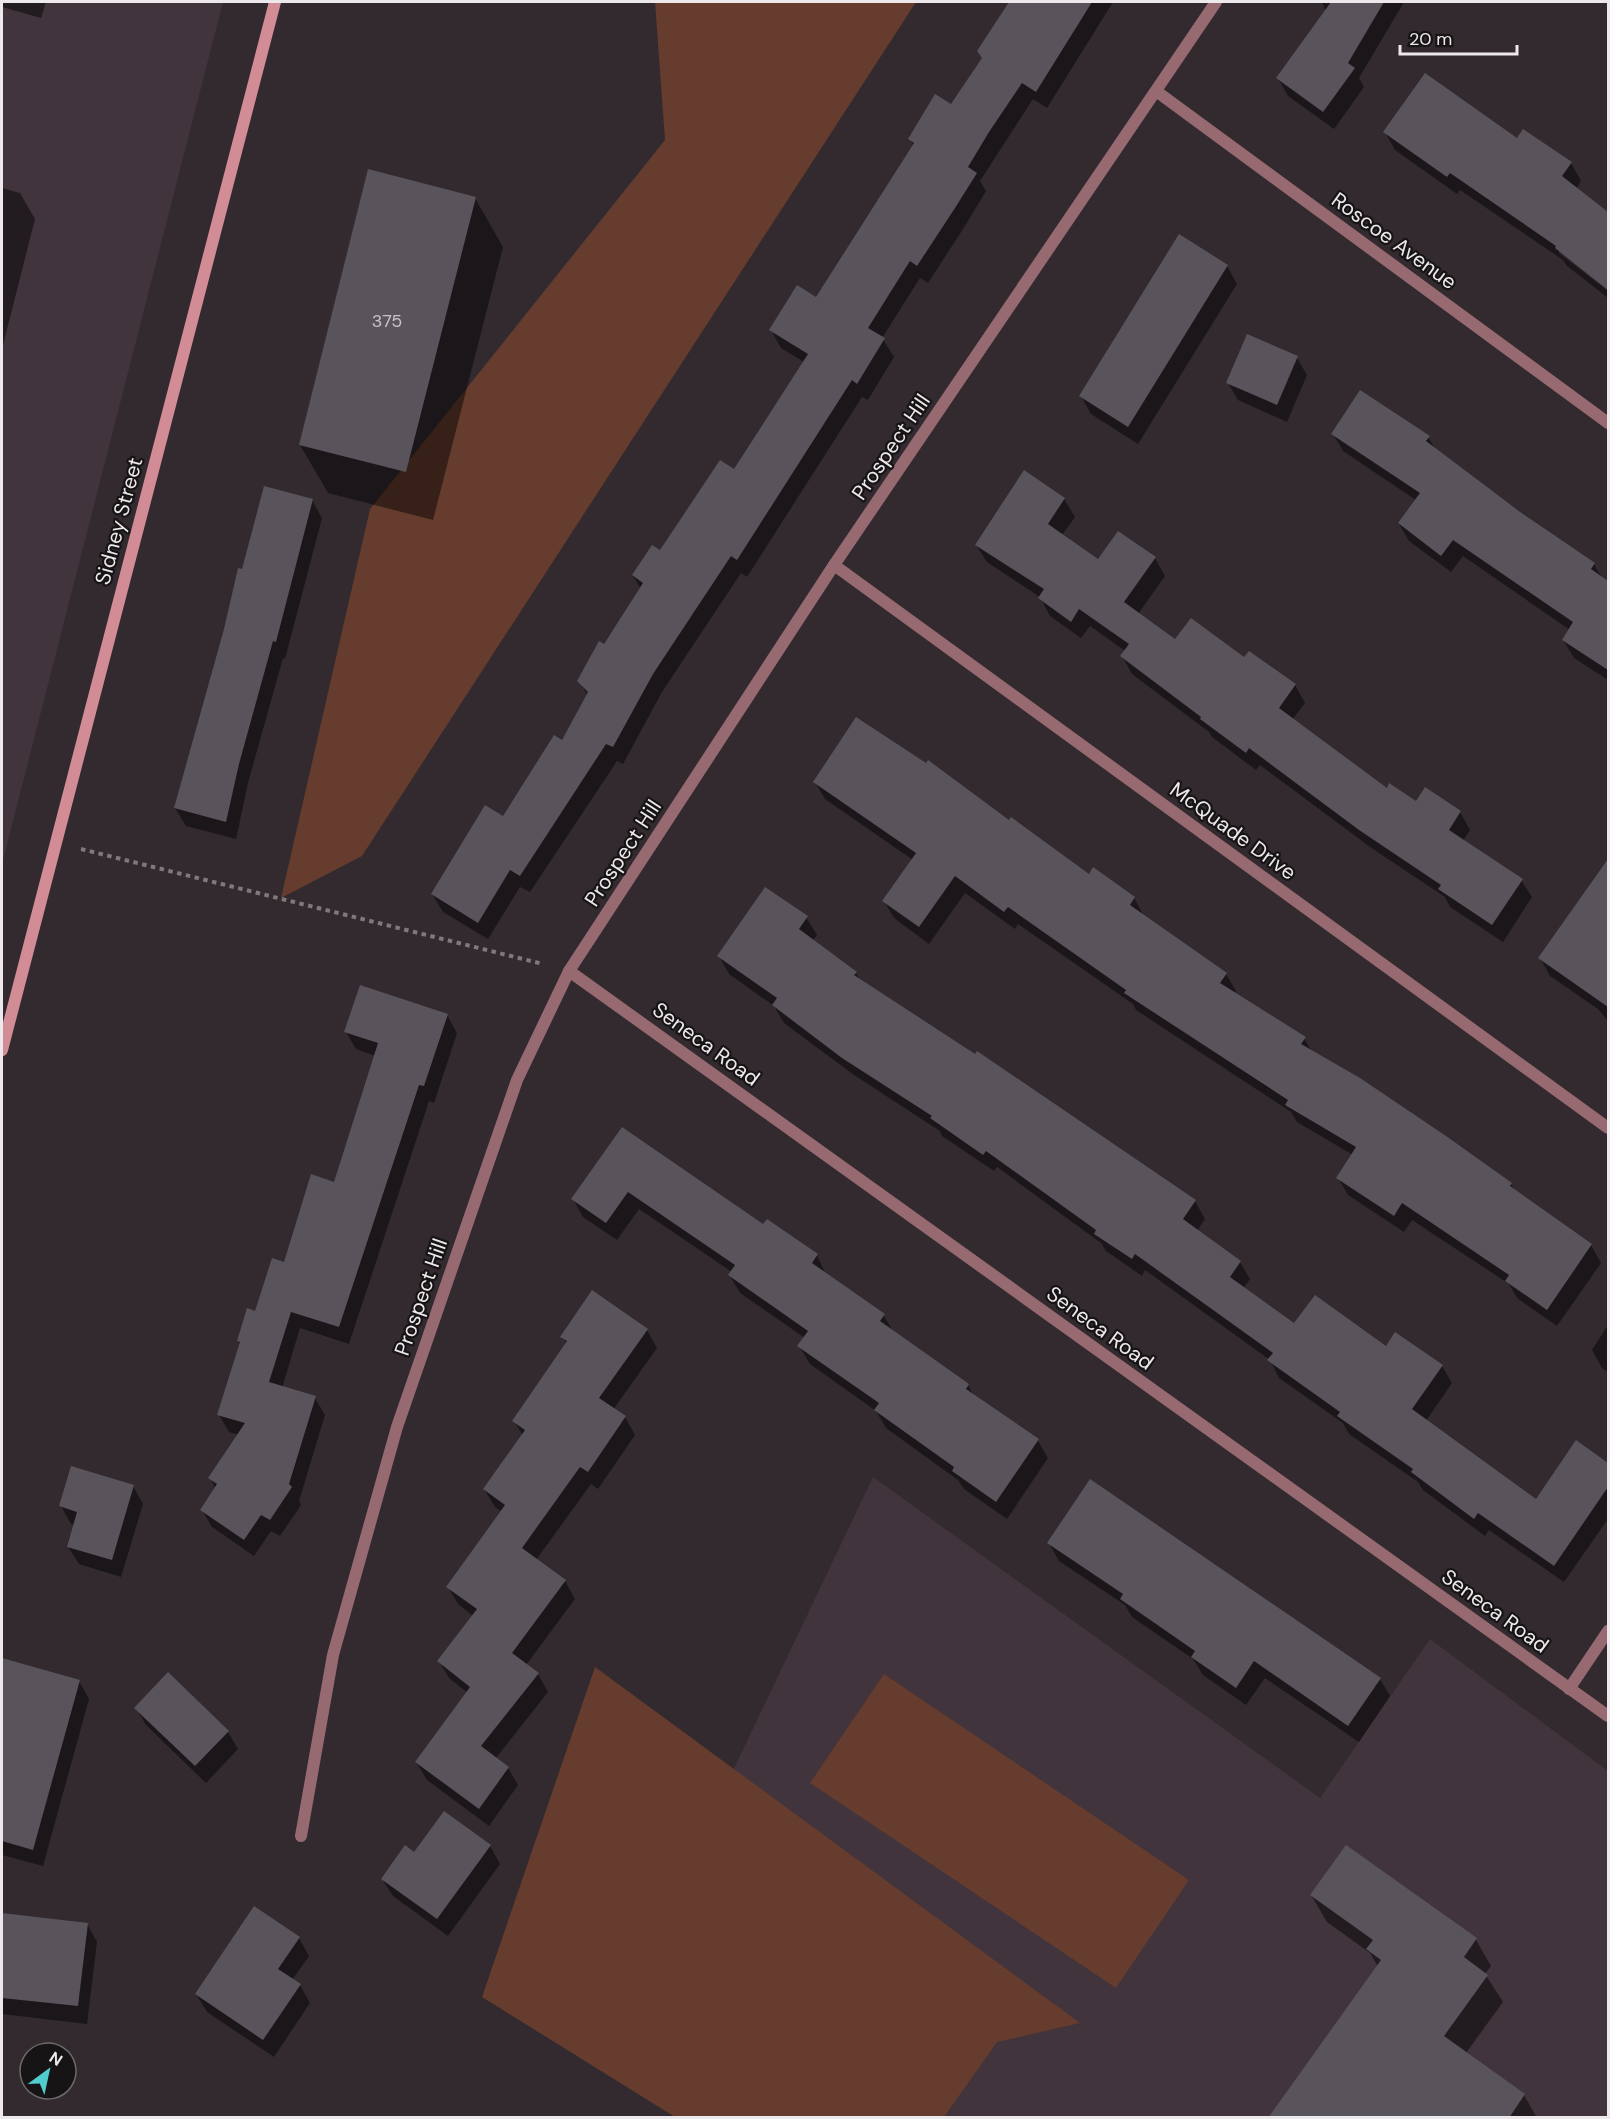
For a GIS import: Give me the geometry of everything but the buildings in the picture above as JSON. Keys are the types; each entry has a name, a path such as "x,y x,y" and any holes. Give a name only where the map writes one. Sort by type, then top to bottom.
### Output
{"main road":[{"name":"Sidney Street","path":"2,1050 275,2"}],"street":[{"name":"Prospect Hill","path":"301,1836 333,1655 397,1427 517,1080 569,971 834,565 1216,2"},
{"name":"Roscoe Avenue","path":"1156,91 1608,423"},
{"name":"McQuade Drive","path":"834,565 1608,1128"},
{"name":"Seneca Road","path":"569,971 1608,1716"},
{"path":"1569,1689 1608,1631"}],"path":[{"path":"56,843 569,971"}],"shaded area":[{"path":"2,2 223,2 2,864"},
{"path":"655,2 916,2 362,856 281,898 370,509 665,140"},
{"path":"873,1477 1320,1798 1430,1639 1608,1771 1608,2117 894,2117 729,1779"},
{"path":"595,1667 1080,2023 997,2042 944,2117 675,2117 482,1997"},
{"path":"884,1674 1189,1880 1116,1988 810,1783"}]}
